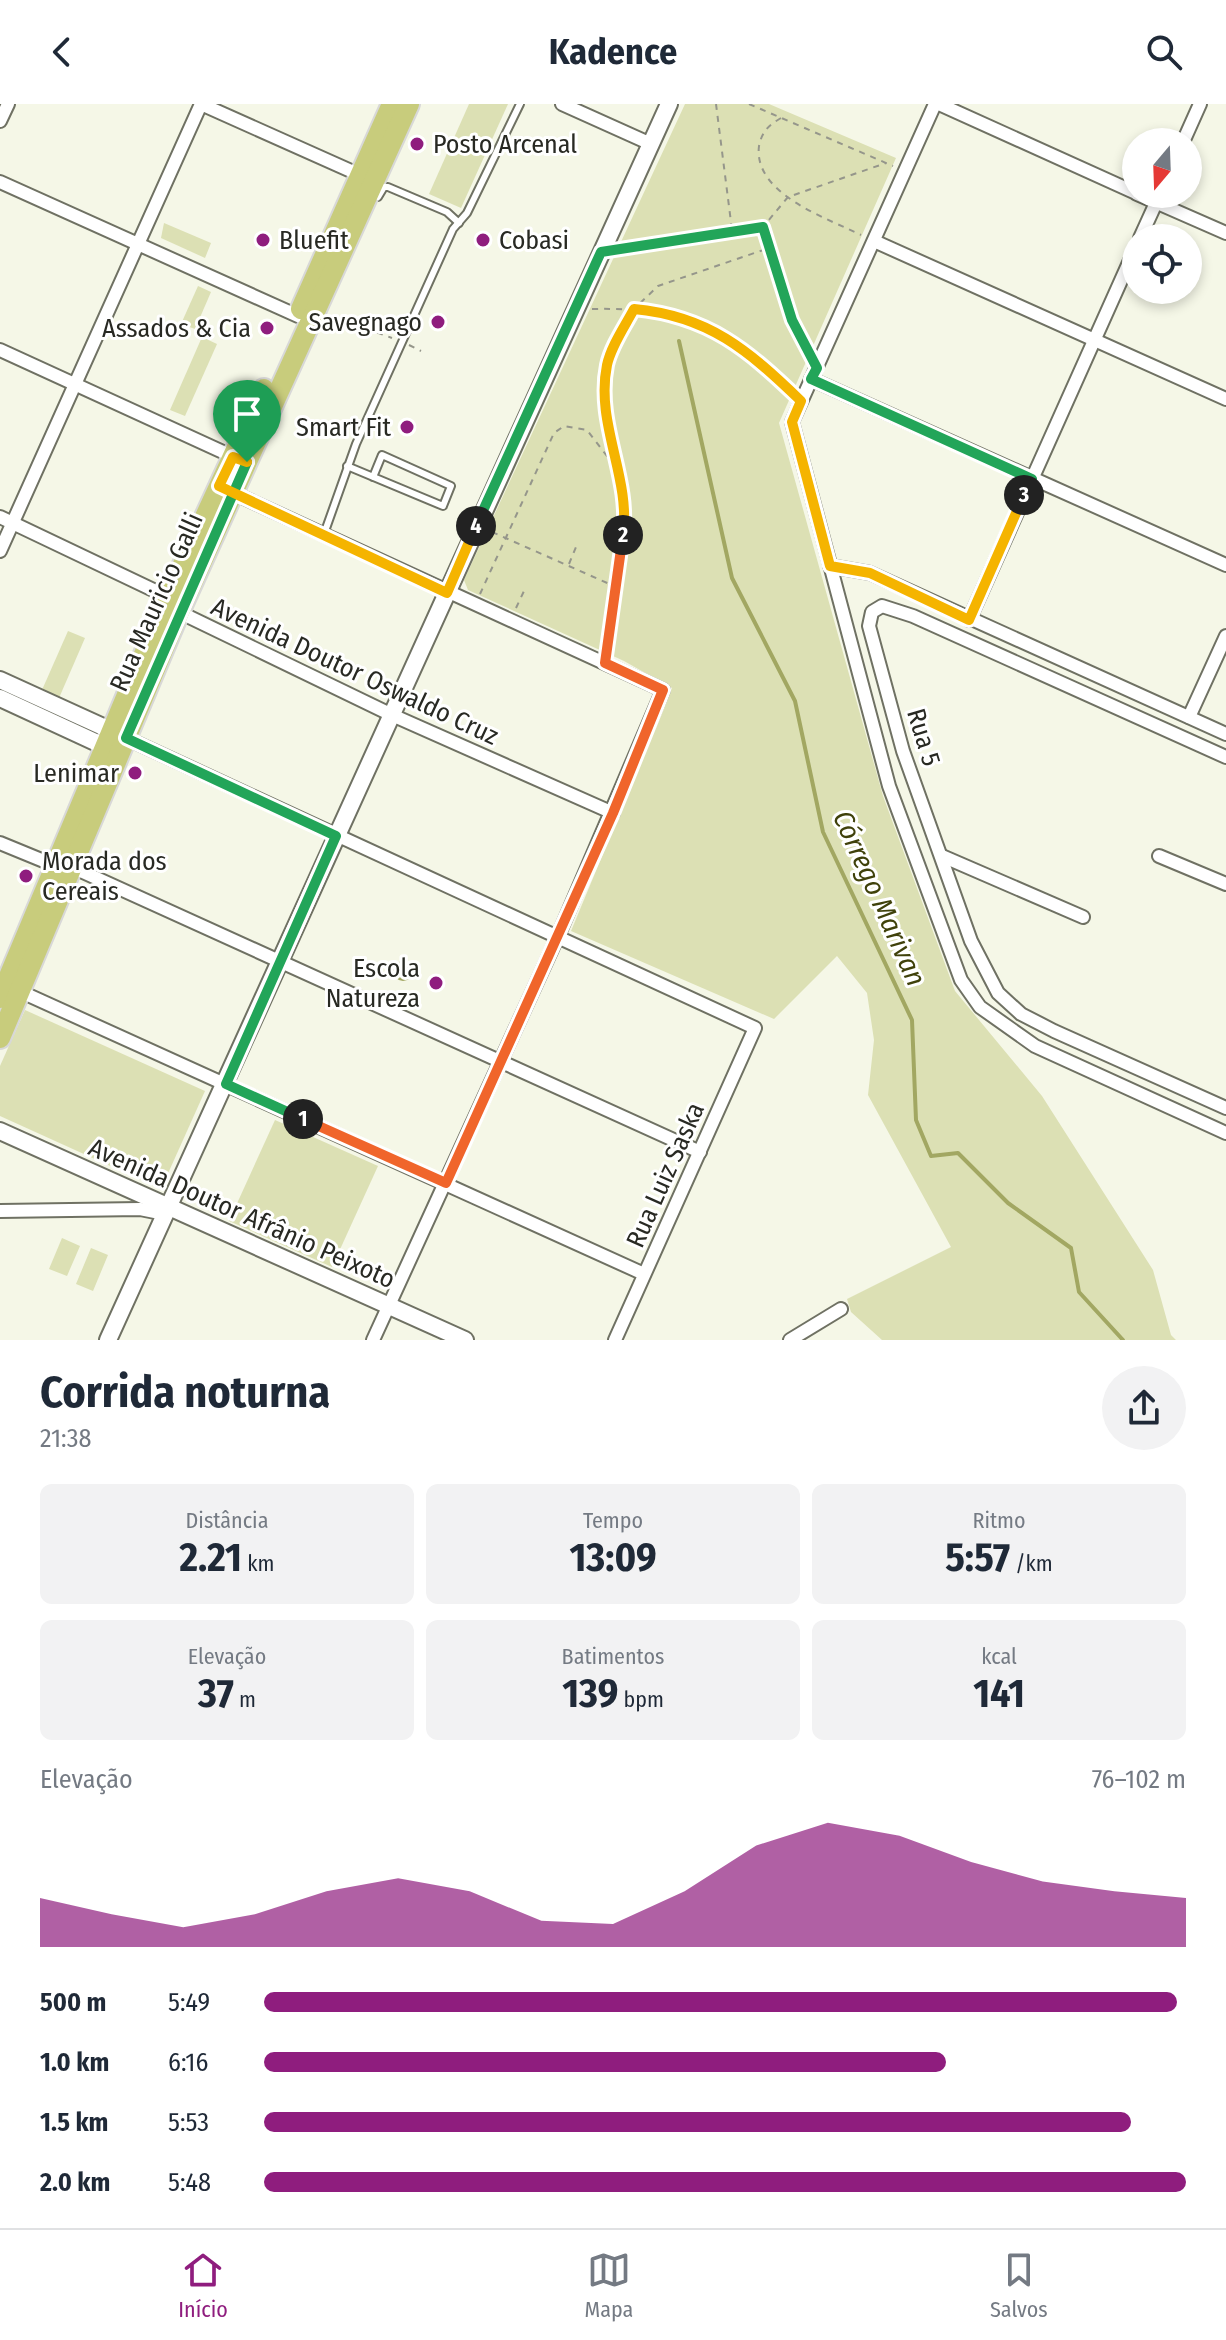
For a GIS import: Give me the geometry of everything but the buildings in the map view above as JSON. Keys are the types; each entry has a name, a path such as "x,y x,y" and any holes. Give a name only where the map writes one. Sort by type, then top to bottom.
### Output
{"main road":[{"name":"Rua Mauricio Galli","path":"240,459 298,316 392,104"},
{"name":"Rua Mauricio Galli","path":"0,1038 6,990 64,866 173,604 409,104"}],"street":[{"path":"0,121 8,104"},
{"path":"0,551 201,104 360,175"},
{"path":"562,104 651,144"},
{"path":"108,1340 669,104"},
{"path":"1122,187 937,104 792,422 889,786 961,980 980,1007 1035,1046 1226,1133"},
{"path":"1189,128 1200,104"},
{"path":"0,182 298,316"},
{"path":"1177,208 1226,233"},
{"path":"874,241 1226,399"},
{"path":"969,620 1122,278"},
{"path":"0,350 240,459"},
{"path":"814,374 1032,479 1226,565"},
{"path":"226,489 663,690 613,813 373,1340"},
{"name":"Avenida Doutor Oswaldo Cruz","path":"0,517 392,715 613,813"},
{"path":"830,566 870,573 1226,734"},
{"name":"Rua 5","path":"1226,757 913,616 882,606 872,612 869,626 903,751 983,969 998,993 1021,1014 1226,1108"},
{"path":"1189,717 1226,636"},
{"path":"0,680 115,739 558,936"},
{"path":"0,698 115,739"},
{"path":"0,843 64,866 281,959 700,1152"},
{"path":"942,856 1083,917"},
{"path":"1159,856 1226,884"},
{"path":"959,901 960,887 969,876 982,873"},
{"name":"Rua Luiz Saska","path":"558,936 755,1028 615,1340"},
{"path":"6,990 226,1084 644,1274"},
{"name":"Avenida Doutor Afrânio Peixoto","path":"0,1131 167,1210 465,1340"},
{"path":"0,1211 167,1210"},
{"path":"790,1340 841,1309"}],"lane":[{"path":"324,534 342,490 341,482 347,466 401,342 520,104"},
{"path":"374,205 384,187 388,187 447,212 459,223"},
{"path":"345,245 362,231"},
{"path":"347,466 373,477 443,506 451,486 382,455 373,477"}],"path":[{"path":"716,104 732,231"},
{"path":"749,104 905,171"},
{"path":"781,118 761,135 759,151 762,172 788,197 874,241"},
{"path":"601,252 763,227 788,197 886,163"},
{"path":"763,227 792,320 814,374"},
{"path":"605,663 625,520 625,496 606,425 607,364 634,309 658,286 769,248"},
{"path":"575,310 666,312 702,325 766,368 801,401"},
{"path":"327,326 332,314 421,351"},
{"path":"475,606 558,429 571,426 587,430 620,473"},
{"path":"477,526 616,587"},
{"path":"568,566 576,547"},
{"path":"510,621 524,591"}],"shaded area":[{"path":"469,104 508,104 461,208 429,194"},
{"path":"685,104 769,104 896,158 779,423 883,796 955,991 1042,1096 1153,1270 1171,1335 1176,1340 882,1340 851,1312 847,1299 951,1247 868,1095 874,1040 867,993 837,956 774,1019 571,931 672,688 624,661 468,590 464,580"},
{"path":"164,223 211,243 205,258 161,238"},
{"path":"198,286 211,292 195,329 181,324"},
{"path":"202,337 217,344 185,416 170,410"},
{"path":"68,631 85,638 59,698 42,690"},
{"path":"399,961 407,961 413,971 407,981 399,981 393,975 393,967"},
{"path":"25,1010 205,1091 161,1189 0,1116 0,1066"},
{"path":"275,1120 378,1166 332,1267 229,1221"},
{"path":"62,1238 80,1246 67,1276 49,1269"},
{"path":"91,1248 108,1255 93,1291 76,1284"}],"waterway":[{"name":"Córrego Marivan","path":"679,341 732,578 795,701 823,832 912,1020 916,1120 931,1156 958,1153 1008,1203 1071,1248 1079,1292 1123,1340"}],"place":[{"name":"Posto Arcenal","path":"417,144"},
{"name":"Bluefit","path":"263,240"},
{"name":"Cobasi","path":"483,240"},
{"name":"Savegnago","path":"438,322"},
{"name":"Assados & Cia","path":"267,328"},
{"name":"Smart Fit","path":"407,427"},
{"name":"Lenimar","path":"135,773"},
{"name":"Morada dos Cereais","path":"26,876"},
{"name":"Escola Natureza","path":"436,983"}],"route":[{"path":"247,462 233,457 219,486 233,492 324,534 447,593 601,252 763,227 792,320 817,368 811,379 1032,479 969,620 870,573 830,566 792,422 801,401 766,368 721,335 693,320 666,312 634,309 607,364 606,425 625,496 625,520 605,663 663,690 613,813 446,1183 226,1084 336,836 126,738 179,612 233,492 247,462"}]}
